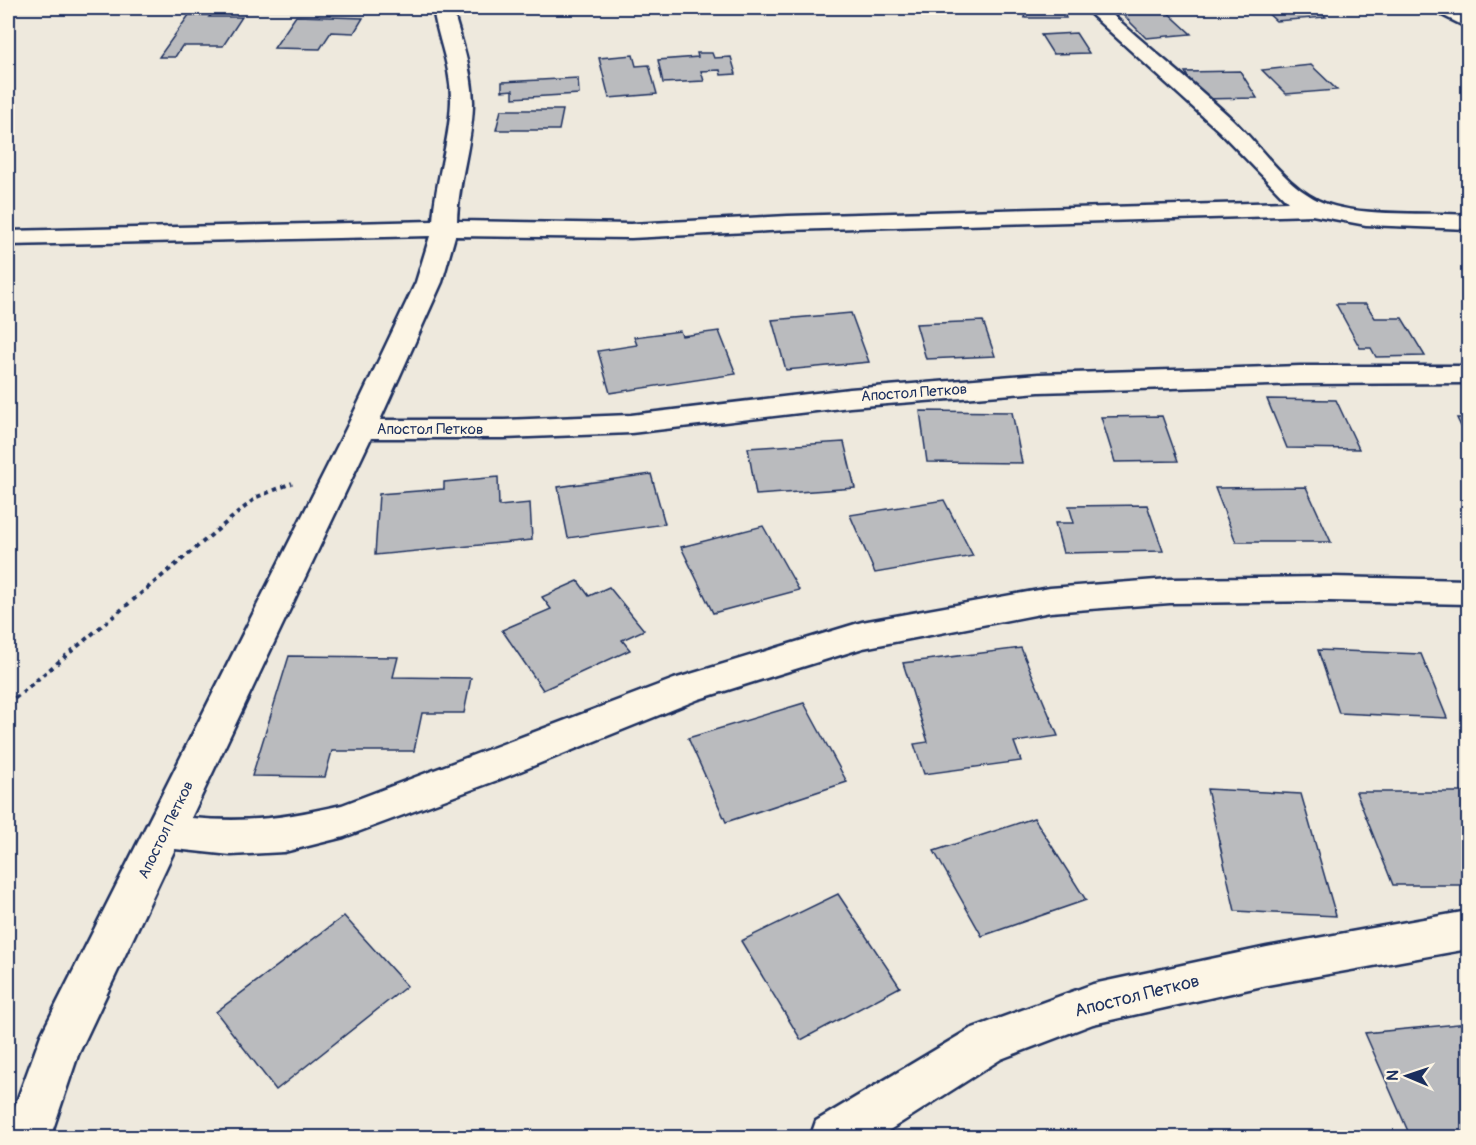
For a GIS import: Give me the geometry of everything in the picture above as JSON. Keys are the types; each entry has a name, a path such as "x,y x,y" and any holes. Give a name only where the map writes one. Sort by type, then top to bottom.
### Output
{"street":[{"name":"Апостол Петков","path":"26,1137 57,1050 362,429 429,282 445,228 446,200 462,104 460,71 442,8"},
{"path":"1094,8 1227,126 1296,196 1315,208"},
{"path":"1443,8 1468,22"},
{"path":"8,238 222,231 445,228 631,231 788,223 1315,208 1348,215 1468,222"},
{"name":"Апостол Петков","path":"362,429 504,429 631,424 850,398 1039,383 1300,375 1468,375"},
{"path":"166,832 231,838 284,835 344,821 490,767 687,688 862,635 1050,600 1170,591 1330,589 1468,592"},
{"name":"Апостол Петков","path":"833,1137 986,1044 1093,1004 1267,966 1468,930"}],"path":[{"path":"8,704 257,497 345,461"}],"building":[{"path":"1021,8 1062,8 1066,18 1025,18"},
{"path":"1163,8 1191,34 1146,38 1120,12"},
{"path":"1262,8 1315,8 1326,17 1276,21"},
{"path":"189,15 242,17 223,46 182,46 175,57 159,57"},
{"path":"296,16 363,18 354,33 331,32 320,49 274,48"},
{"path":"1076,33 1089,53 1053,54 1041,35"},
{"path":"697,53 712,53 714,58 731,57 736,74 721,75 720,70 701,71 704,81 663,83 658,60 698,57"},
{"path":"633,55 636,66 649,65 657,94 609,98 599,58"},
{"path":"1311,65 1337,90 1286,94 1262,70"},
{"path":"1240,71 1257,98 1200,99 1185,72"},
{"path":"578,78 579,94 513,98 513,90 502,91 502,82"},
{"path":"501,110 563,110 559,130 496,130"},
{"path":"1336,304 1366,304 1375,318 1402,318 1425,356 1376,357 1371,348 1360,348"},
{"path":"851,313 869,362 786,370 772,320"},
{"path":"983,321 995,356 926,359 916,324"},
{"path":"680,331 682,336 719,331 736,374 610,393 598,351 637,345 634,337"},
{"path":"1267,399 1336,400 1359,449 1287,448"},
{"path":"920,411 1012,412 1022,463 927,462"},
{"path":"1162,416 1178,461 1115,462 1101,417"},
{"path":"1457,418 1468,418 1468,441"},
{"path":"844,442 855,488 756,495 748,448"},
{"path":"651,474 665,524 568,538 558,487"},
{"path":"498,477 499,506 530,503 532,540 375,555 379,494 444,489 444,482"},
{"path":"1306,487 1331,542 1236,542 1215,488"},
{"path":"944,500 973,556 875,573 850,515"},
{"path":"1147,505 1163,551 1063,553 1055,523 1074,523 1069,506"},
{"path":"763,526 799,590 713,613 681,547"},
{"path":"578,581 589,596 609,587 644,630 622,640 630,650 543,690 502,630 551,609 542,597"},
{"path":"1021,648 1058,736 1014,742 1021,761 924,774 914,744 928,742 903,663"},
{"path":"1318,650 1421,654 1447,718 1339,713"},
{"path":"289,656 398,657 393,677 471,678 464,713 422,713 414,751 332,751 325,777 252,776"},
{"path":"804,703 847,782 726,822 688,738"},
{"path":"1207,789 1301,794 1336,916 1235,911"},
{"path":"1356,792 1468,792 1468,885 1393,885"},
{"path":"1034,818 1086,900 982,936 934,851"},
{"path":"838,894 900,987 801,1040 741,941"},
{"path":"344,916 407,986 276,1090 216,1012"},
{"path":"1468,1023 1468,1138 1411,1138 1365,1033"}]}
